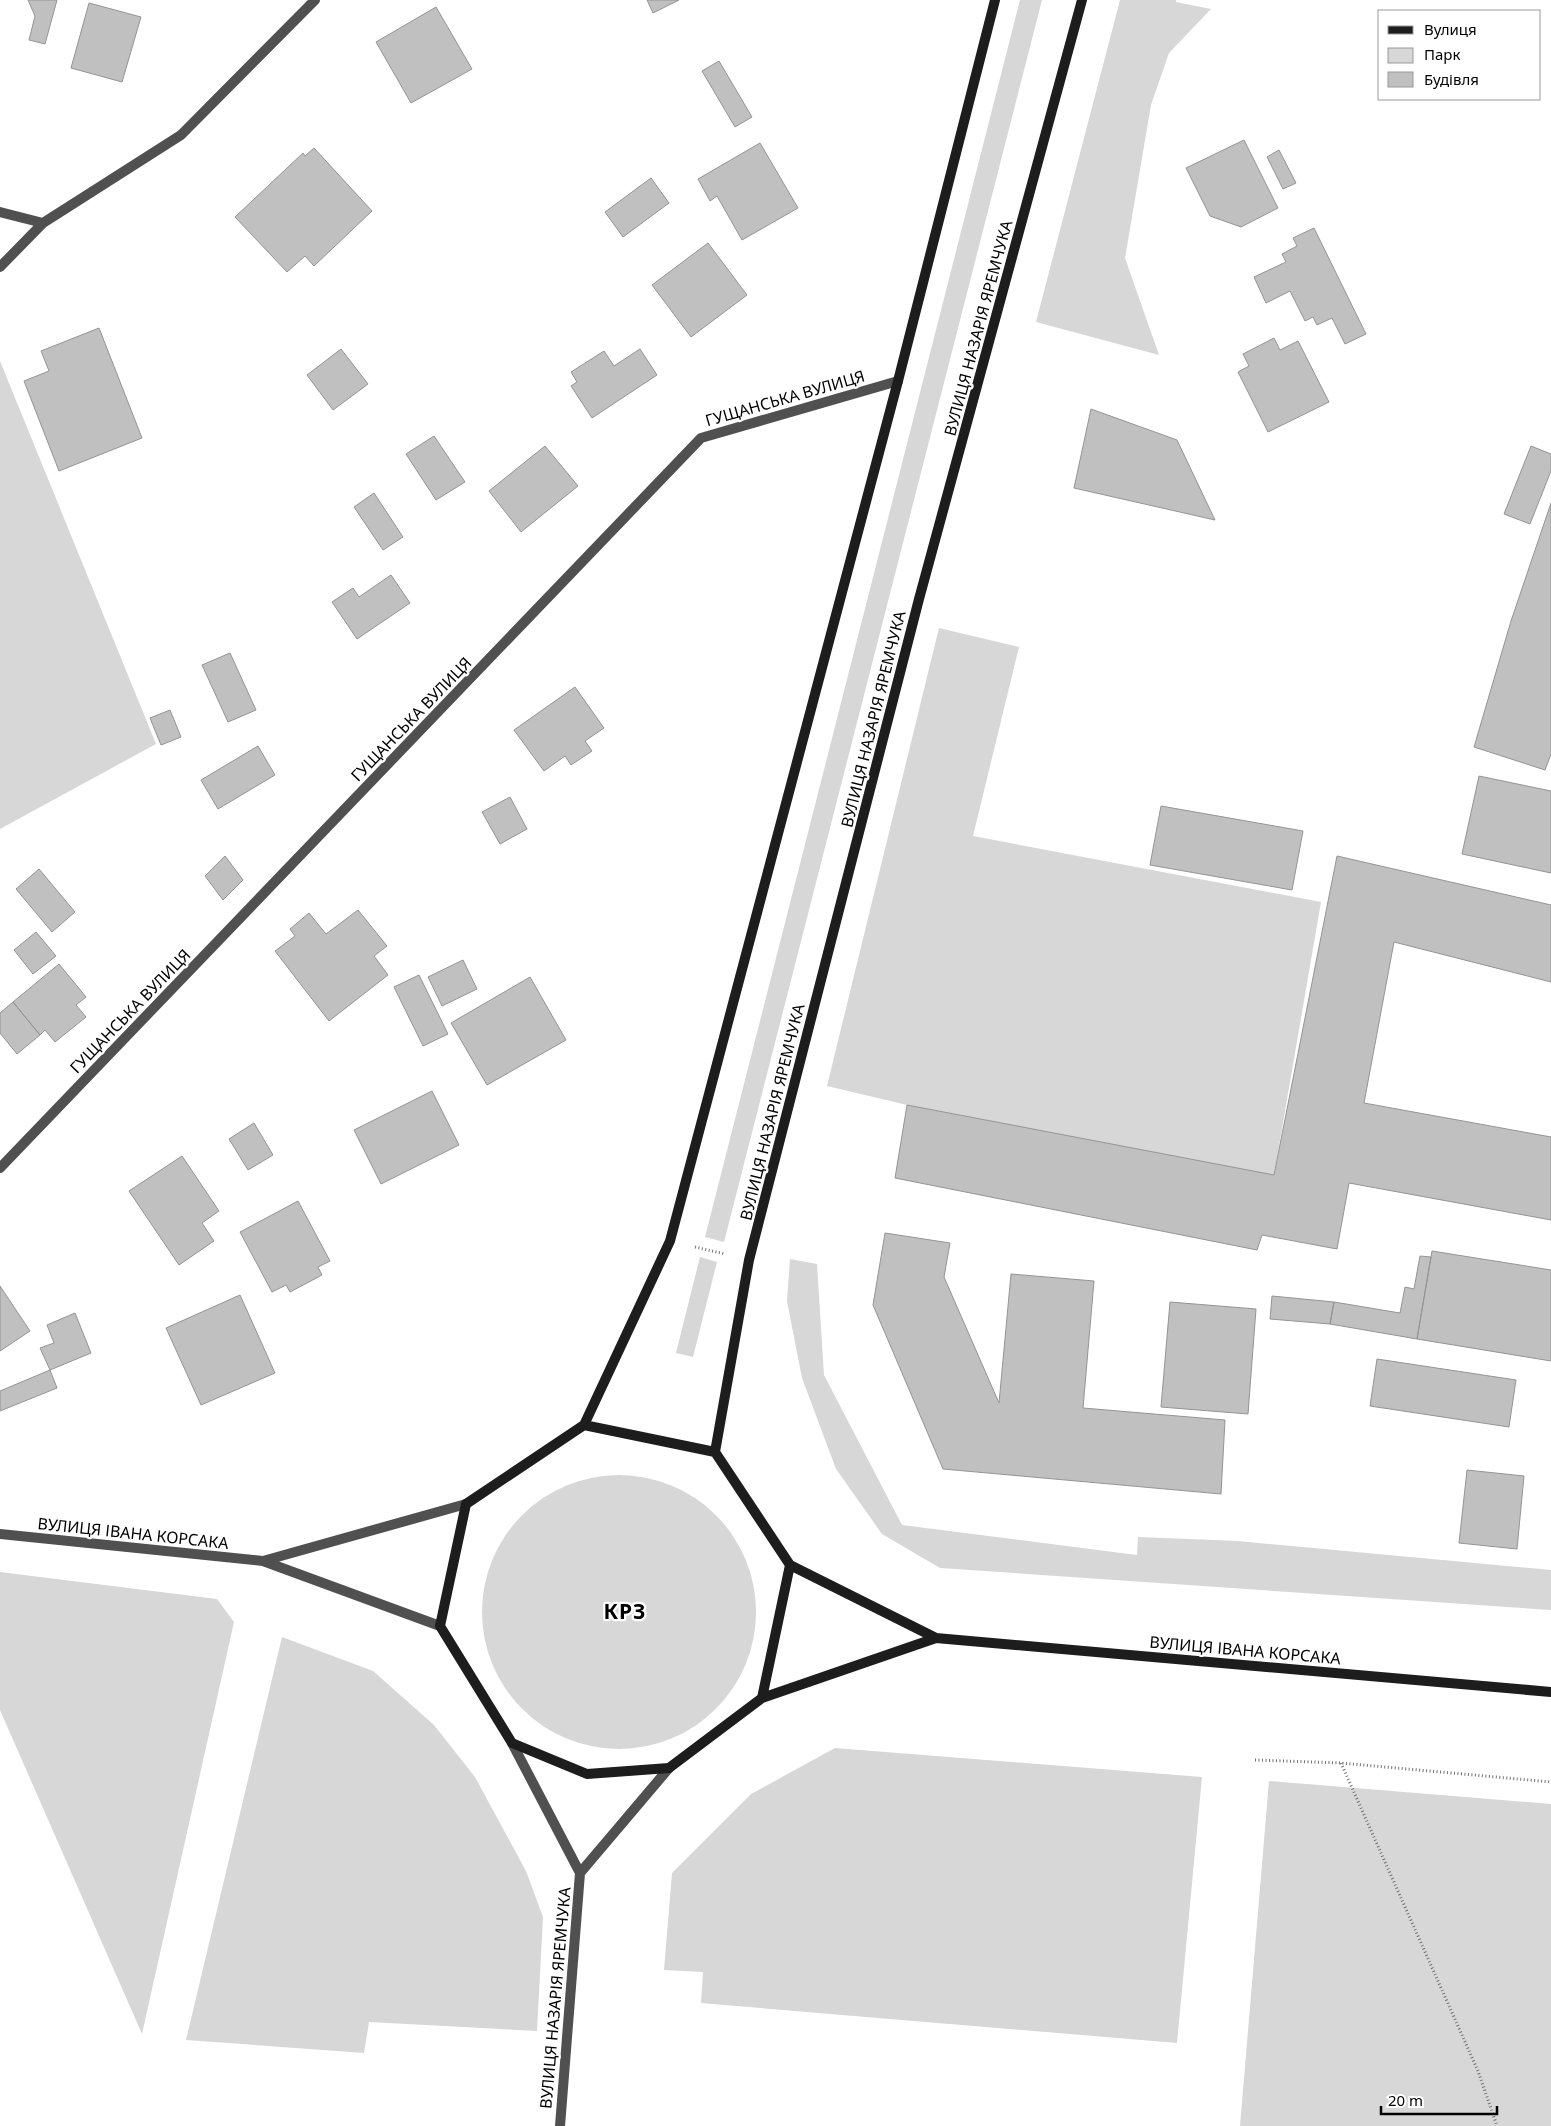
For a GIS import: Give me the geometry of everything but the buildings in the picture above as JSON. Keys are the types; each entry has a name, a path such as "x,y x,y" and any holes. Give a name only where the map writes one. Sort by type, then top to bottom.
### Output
{"street":[{"path":"0,267 43,223 181,135 315,0"},
{"path":"936,1638 762,1698 669,1768 587,1774 512,1743 440,1626 466,1504 584,1425 670,1241 898,381 995,0"},
{"name":"ВУЛИЦЯ НАЗАРІЯ ЯРЕМЧУКА","path":"715,1452 749,1260 922,590 1082,0"},
{"path":"0,212 43,223"},
{"name":"ГУЩАНСЬКА ВУЛИЦЯ","path":"0,1168 701,438 898,381"},
{"path":"584,1425 715,1452 790,1565 936,1638"},
{"name":"ВУЛИЦЯ ІВАНА КОРСАКА","path":"263,1561 466,1504"},
{"name":"ВУЛИЦЯ ІВАНА КОРСАКА","path":"0,1534 263,1561 440,1626"},
{"path":"762,1698 790,1565"},
{"name":"ВУЛИЦЯ ІВАНА КОРСАКА","path":"936,1638 1551,1692"},
{"name":"ВУЛИЦЯ НАЗАРІЯ ЯРЕМЧУКА","path":"512,1743 580,1873 560,2126"},
{"name":"ВУЛИЦЯ НАЗАРІЯ ЯРЕМЧУКА","path":"580,1873 669,1768"}],"path":[{"path":"670,1241 749,1260"},
{"path":"1255,1760 1341,1763 1551,1782"},
{"path":"1341,1763 1478,2071 1497,2126"}],"green space":[{"path":"1020,0 1042,0 724,1242 705,1237"},
{"path":"1120,0 1176,0 1176,2 1211,9 1169,53 1151,105 1125,258 1159,355 1036,322"},
{"path":"0,361 156,744 0,829"},
{"path":"939,628 1019,647 973,836 1321,902 1274,1175 907,1105 827,1086"},
{"path":"700,1257 717,1262 693,1357 676,1353"},
{"path":"790,1259 817,1264 824,1375 902,1525 1137,1555 1138,1537 1238,1541 1551,1570 1551,1610 940,1568 882,1534 836,1469 802,1378 787,1301"},
{"path":"632,1475 672,1485 695,1498 716,1515 733,1536 746,1559 754,1585 756,1612 754,1639 746,1665 733,1688 716,1709 695,1726 672,1739 646,1747 606,1749 566,1739 554,1733 532,1718 513,1699 492,1665 484,1639 482,1599 492,1559 498,1547 513,1525 532,1506 566,1485 592,1477"},
{"path":"0,1572 217,1599 234,1622 142,2034 0,1710"},
{"path":"282,1637 373,1671 434,1725 475,1777 526,1871 543,1917 537,2031 369,2022 364,2053 186,2040"},
{"path":"835,1748 1202,1777 1177,2043 701,2003 703,1972 664,1970 672,1873 751,1794"},
{"path":"1269,1781 1551,1804 1551,2126 1240,2126"}],"district":[{"name":"КРЗ","path":"625,1611"}]}
